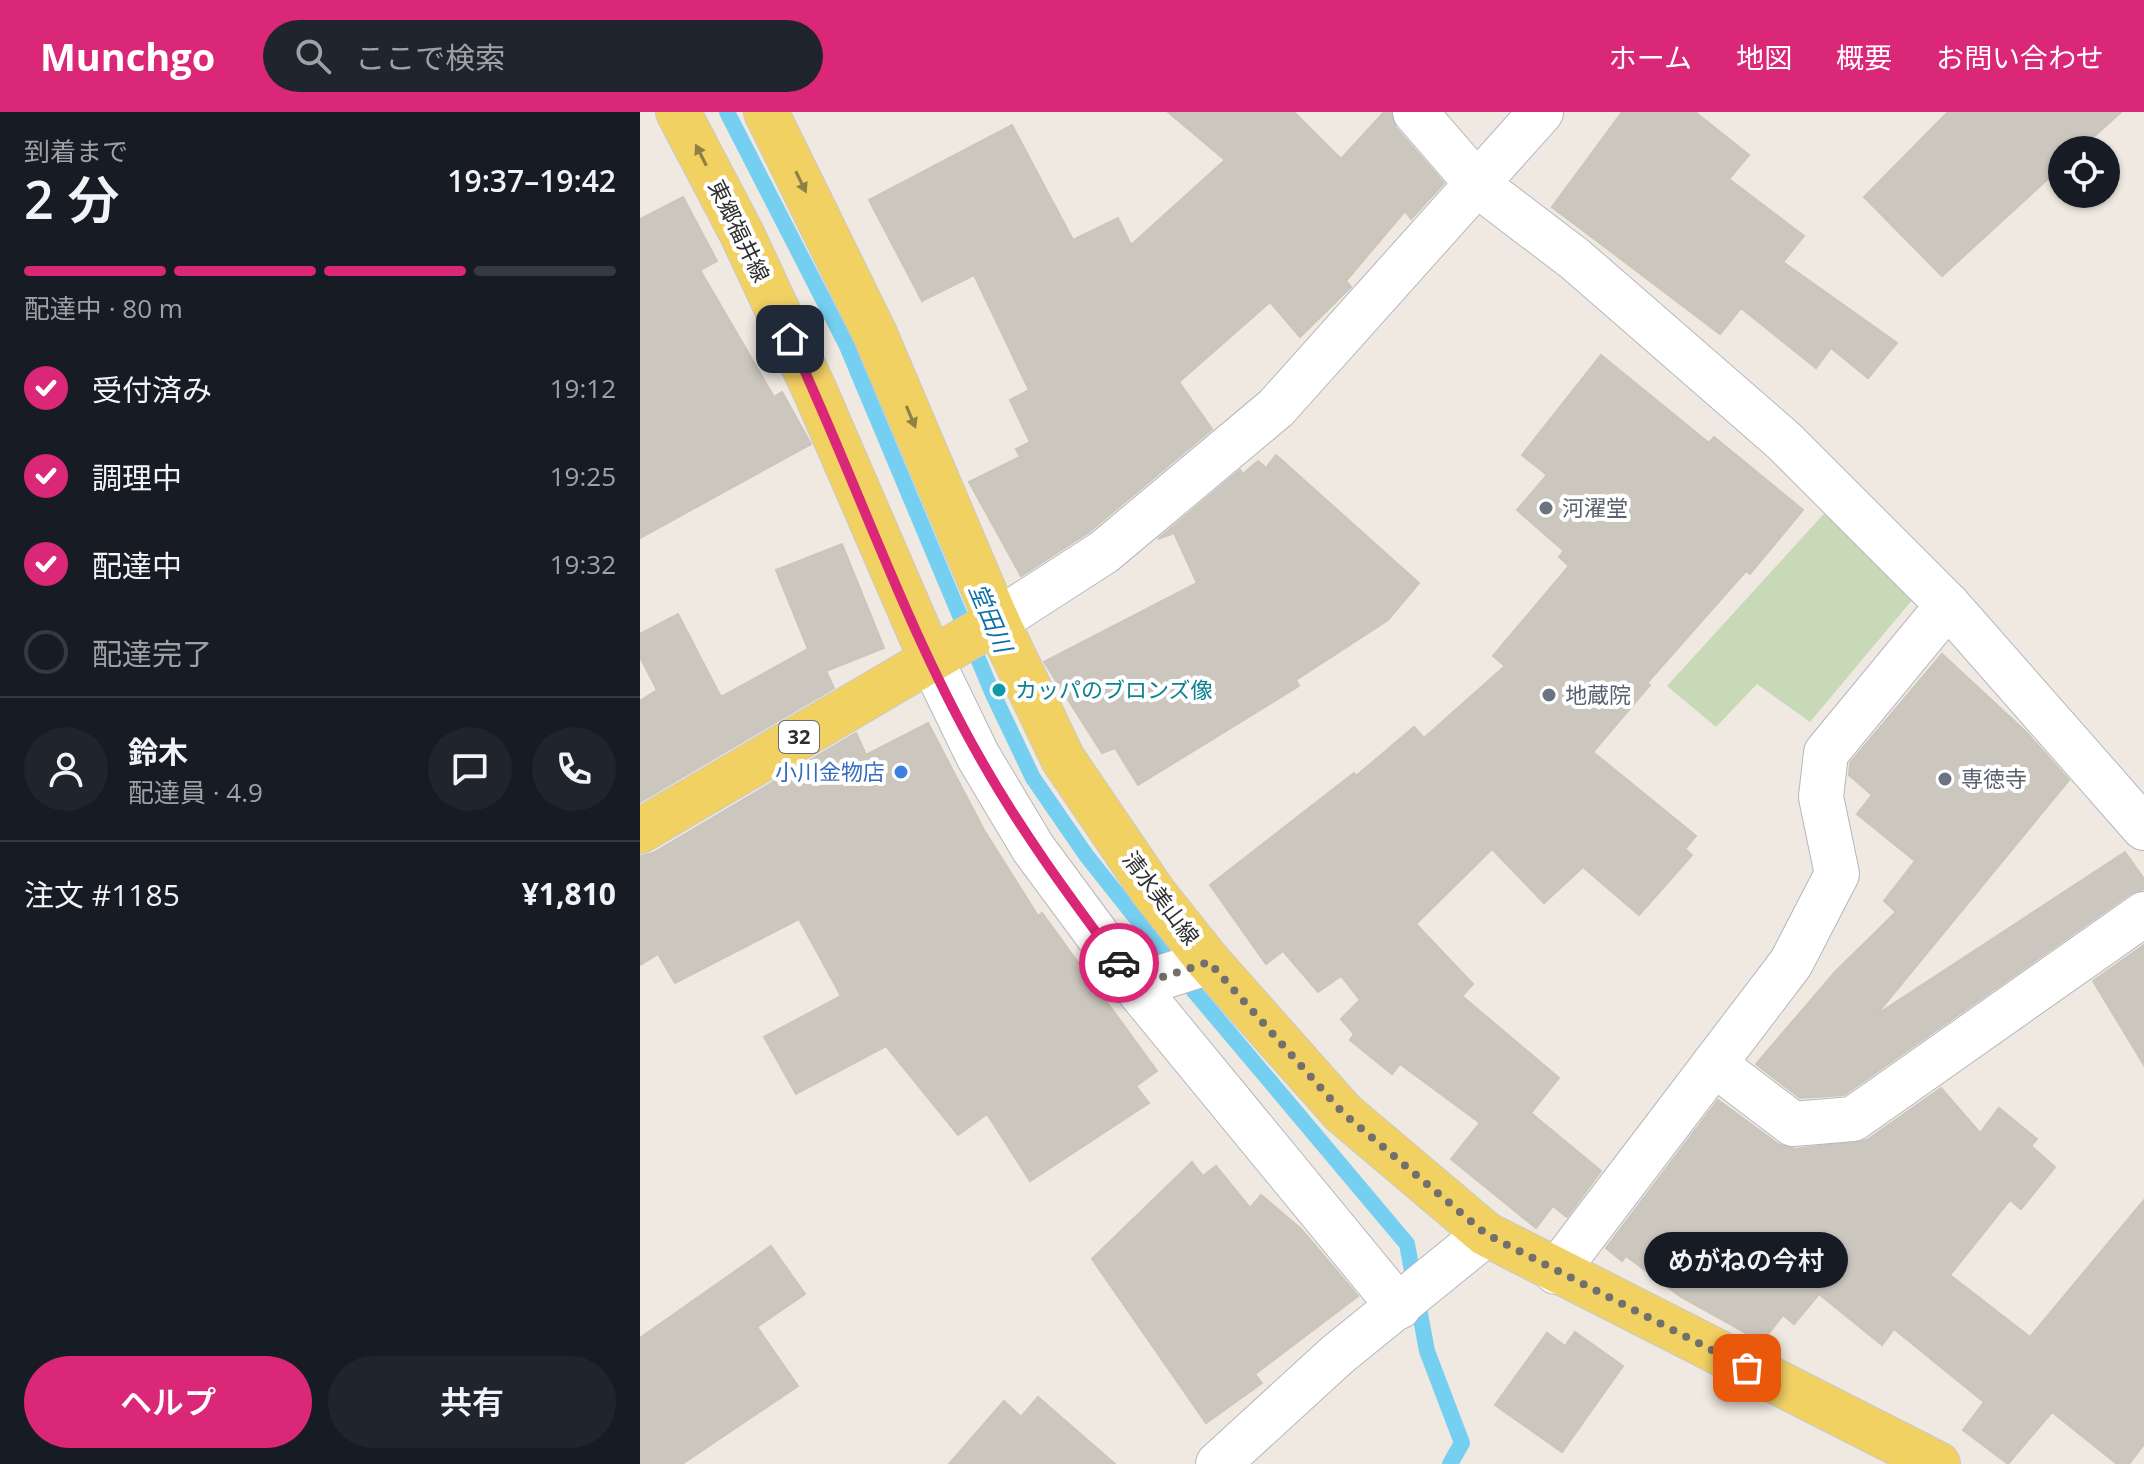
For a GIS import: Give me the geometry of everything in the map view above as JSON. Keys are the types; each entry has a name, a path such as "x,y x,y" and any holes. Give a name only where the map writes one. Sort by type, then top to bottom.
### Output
{"main road":[{"path":"766,112 875,334 966,639"},
{"name":"東郷福井線","path":"684,114 815,391 966,639"},
{"name":"32","path":"640,831 966,639"},
{"name":"清水美山線","path":"966,639 1063,759 1154,893 1174,973 1486,1234 1938,1464"}],"street":[{"path":"1415,112 1479,186 1575,259 1784,441 1948,605 2144,828"},
{"path":"1399,1307 1174,973 1033,848 978,756 966,639 1104,552 1276,408 1479,186 1541,112"},
{"path":"1556,1272 1791,963 1837,874 1821,797 1826,753 1948,605"},
{"path":"1714,1064 1793,1124 1853,1119 2144,914"},
{"path":"1218,1464 1337,1355 1486,1234"}],"green space":[{"path":"1831,506 1918,593 1810,722 1757,684 1716,727 1667,686"}],"building":[{"path":"1168,112 1294,112 1341,159 1384,112 1391,112 1396,128 1444,183 1411,219 1405,211 1346,281 1351,287 1300,337 1270,302 1179,382 1212,429 1089,532 1021,576 969,482 1020,457 1016,449 1030,442 1010,400 1029,390 974,275 922,301 869,200 1012,125 1073,240 1118,218 1131,245 1225,160"},
{"path":"1622,112 1695,112 1749,155 1729,179 1804,236 1783,262 1897,343 1868,378 1831,348 1816,368 1741,308 1720,334 1552,207"},
{"path":"1948,112 2121,112 2094,136 2048,136 2048,179 1942,276 1864,197"},
{"path":"683,197 717,261 700,270 774,397 782,392 811,444 640,538 640,219"},
{"path":"1601,355 1709,443 1714,437 1803,510 1750,574 1746,571 1647,683 1650,685 1593,752 1696,836 1685,849 1692,855 1639,915 1583,867 1544,903 1492,849 1416,924 1473,984 1462,996 1559,1078 1531,1113 1601,1171 1567,1217 1553,1206 1536,1228 1451,1159 1480,1123 1400,1064 1392,1074 1350,1040 1354,1034 1341,1019 1360,1000 1341,976 1318,992 1283,951 1266,964 1210,885 1354,773 1356,776 1414,727 1424,738 1505,666 1493,656 1569,566 1559,557 1564,551 1517,510 1547,475 1522,455"},
{"path":"1276,455 1419,583 1388,620 1296,680 1299,686 1138,785 1115,748 1102,753 1044,662 1197,583 1174,533 1158,539 1240,470 1243,474 1258,461 1266,468"},
{"path":"842,544 884,648 826,671 834,688 640,802 640,701 657,690 640,657 640,634 678,614 721,697 808,649 776,570"},
{"path":"1942,654 2025,731 2069,780 1876,1015 2125,852 2144,879 2144,889 2130,894 1844,1095 1800,1098 1756,1064 1835,972 1896,912 1884,901 1915,861 1857,814 1872,795 1849,775 1850,763"},
{"path":"928,723 984,830 1038,916 1042,913 1157,1071 1136,1086 1149,1103 1030,1181 987,1114 958,1135 886,1046 796,1094 764,1037 841,996 799,919 675,983 658,954 640,965 640,856 653,853 856,733 866,755"},
{"path":"2144,945 2144,1065 2093,981"},
{"path":"1941,1088 1980,1133 1999,1108 2037,1139 2031,1146 2055,1167 2021,1209 2010,1200 1950,1275 2030,1337 2144,1200 2144,1444 2129,1464 2117,1464 2052,1412 2008,1464 1963,1430 1984,1402 1894,1329 1882,1345 1819,1294 1794,1324 1783,1315 1762,1342 1681,1297 1626,1256 1622,1261 1606,1248 1718,1100 1778,1144 1795,1149 1867,1140"},
{"path":"1192,1162 1203,1176 1216,1166 1250,1208 1261,1195 1301,1229 1358,1296 1255,1374 1262,1383 1206,1423 1092,1259"},
{"path":"771,1246 805,1294 757,1327 798,1386 682,1464 640,1464 640,1338"},
{"path":"1575,1332 1623,1366 1562,1452 1495,1405 1547,1333 1565,1346"},
{"path":"1038,1397 1115,1464 949,1464 1004,1401 1021,1417"}],"waterway":[{"name":"堂田川","path":"727,112 846,344 992,692 1033,778 1086,855 1194,991 1407,1244 1427,1351 1462,1443 1450,1464"}],"way so far":[{"path":"1119,963 1135,986 1209,962 1343,1113 1486,1234 1747,1368"}],"place":[{"name":"河濯堂","path":"1546,508"},
{"name":"カッパのブロンズ像","path":"999,690"},
{"name":"地蔵院","path":"1549,695"},
{"name":"小川金物店","path":"901,772"},
{"name":"専徳寺","path":"1945,779"},
{"name":"めがねの今村","path":"1747,1368"}],"route":[{"path":"790,339 931,659 978,756 1033,848 1119,963"}]}
